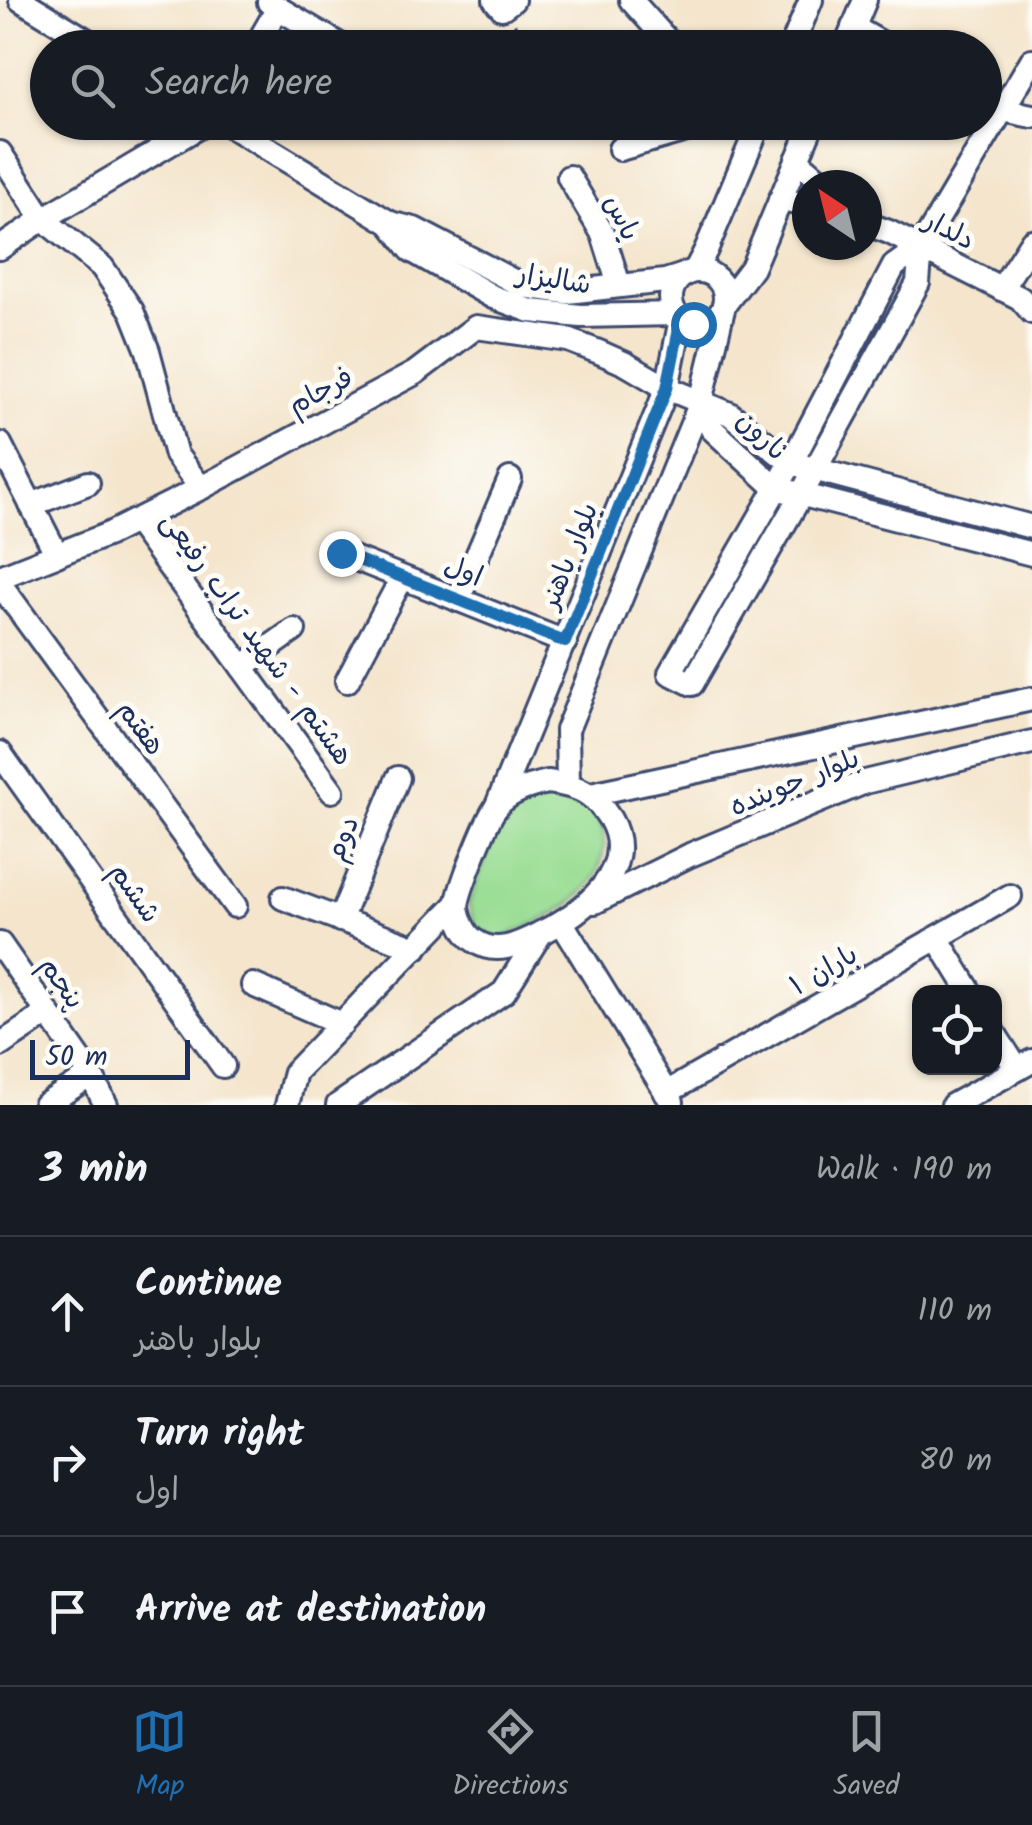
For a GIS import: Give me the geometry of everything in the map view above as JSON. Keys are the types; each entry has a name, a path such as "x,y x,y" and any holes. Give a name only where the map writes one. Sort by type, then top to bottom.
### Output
{"street":[{"path":"20,0 69,30"},
{"path":"631,0 658,30"},
{"path":"798,30 811,0"},
{"path":"852,30 865,0"},
{"path":"263,30 272,4 315,30"},
{"path":"1002,96 1032,60"},
{"path":"1002,107 1032,116"},
{"path":"0,248 43,218 175,140"},
{"name":"شالیزار","path":"254,140 390,223 414,229 531,311 678,316"},
{"path":"620,149 651,140"},
{"path":"747,140 706,250 674,286 671,300 678,316 693,324 706,324 718,317 752,268 805,140"},
{"path":"921,248 894,266 791,463 670,672 692,684 801,495 918,283 921,248 976,140"},
{"path":"0,153 43,218 102,267 132,310 148,351 176,455 201,488"},
{"path":"797,160 809,170"},
{"name":"یاس","path":"569,176 603,234 619,285"},
{"path":"780,200 792,202"},
{"name":"دلدار","path":"882,230 1002,288 1020,298 1032,312"},
{"path":"1002,288 1032,241"},
{"path":"568,784 567,730 701,402 724,305 724,291 718,279 707,272 689,273"},
{"name":"شالیزار","path":"498,287 567,292 664,281 689,273"},
{"path":"498,287 476,327 568,340 701,402"},
{"name":"بلوار باهنر","path":"496,808 667,388 678,316"},
{"name":"فرجام","path":"0,580 201,488 415,373 476,327"},
{"name":"نارون","path":"701,402 730,414 791,463 1032,527"},
{"name":"نارون","path":"701,402 712,428 776,488 1032,554"},
{"path":"0,444 57,555"},
{"path":"458,600 510,479"},
{"path":"31,505 88,483"},
{"name":"هشتم - شهید تراب رفیعی","path":"136,520 332,791"},
{"name":"اول","path":"341,553 565,642"},
{"path":"347,681 402,578"},
{"name":"هفتم","path":"0,580 235,906"},
{"path":"242,667 294,630"},
{"name":"بلوار جوینده","path":"590,794 1032,699"},
{"name":"بلوار جوینده","path":"588,905 690,855 865,782 1032,742"},
{"name":"ششم","path":"0,753 223,1066"},
{"name":"دوم","path":"340,920 398,778"},
{"path":"287,1105 296,1072 456,905 496,808 511,795 548,782 568,784 590,794 616,829 618,855 607,882 588,905 552,928 513,946 496,949 470,939 456,905"},
{"name":"باران ۱","path":"670,1099 1010,896"},
{"path":"283,898 416,948"},
{"path":"552,928 670,1099"},
{"path":"338,1105 504,992 552,928"},
{"path":"937,938 966,985"},
{"name":"پنجم","path":"0,944 90,1075 106,1105"},
{"path":"253,985 342,1024"},
{"path":"0,1045 48,1013"},
{"path":"953,1105 1024,1065 1002,1041"},
{"path":"45,1105 90,1075"}],"path":[{"path":"503,3 520,30"}],"green space":[{"path":"554,795 580,802 600,822 604,841 598,870 578,898 530,926 498,939 476,928 468,904 481,869 510,810 525,801"}],"route":[{"path":"341,553 565,642 667,388 681,319 693,324"}]}
